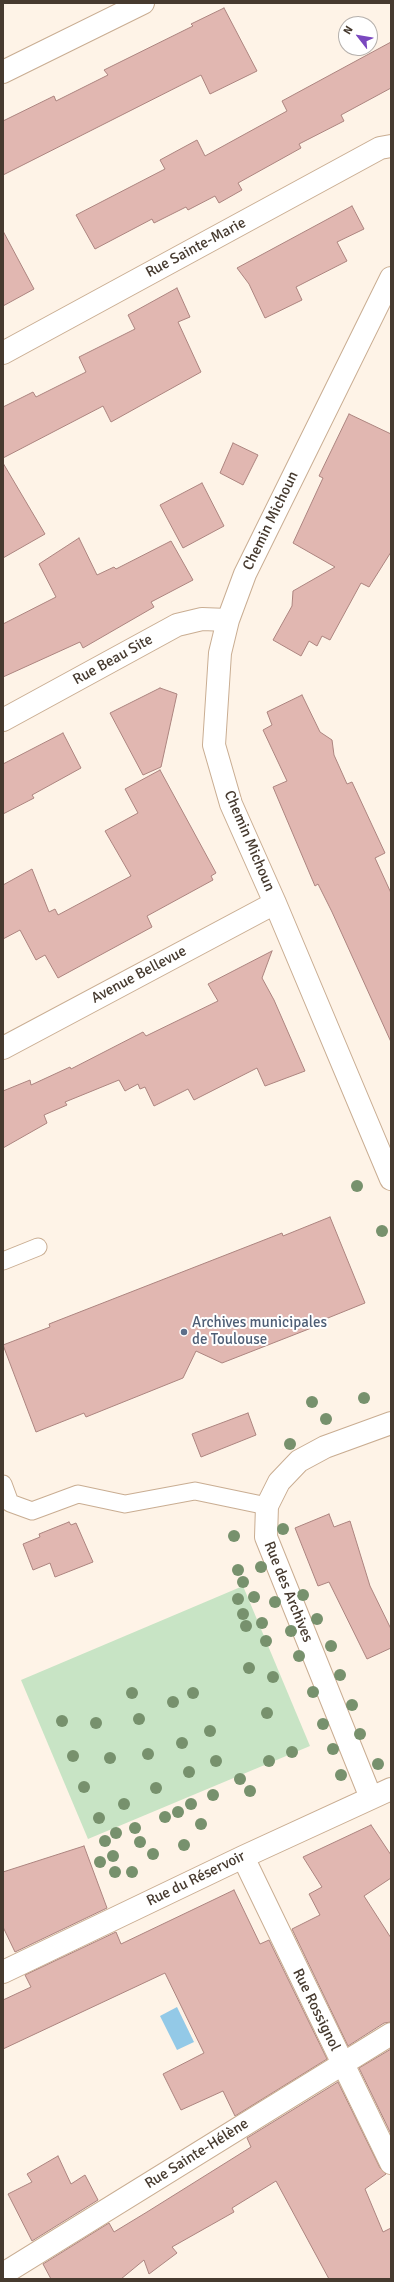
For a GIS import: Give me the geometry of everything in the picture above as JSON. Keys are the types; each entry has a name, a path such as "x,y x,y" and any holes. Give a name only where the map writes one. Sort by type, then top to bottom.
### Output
{"street":[{"path":"3,72 143,3"},
{"name":"Rue Sainte-Marie","path":"3,353 380,148 391,146"},
{"name":"Chemin Michoun","path":"391,278 245,574 228,620 220,653 214,745 231,804 275,903 391,1179"},
{"name":"Rue Beau Site","path":"3,720 177,625 202,619 228,620"},
{"name":"Avenue Bellevue","path":"3,1048 275,903"},
{"name":"Rue des Archives","path":"371,1798 266,1537 267,1506 280,1482 299,1462 325,1447 391,1423"},
{"name":"Rue du Réservoir","path":"3,1972 243,1857 391,1789"},
{"name":"Rue Rossignol","path":"243,1857 342,2065 391,2163"},
{"name":"Rue Sainte-Hélène","path":"3,2274 391,2034"}],"lane":[{"path":"3,1261 38,1247"},
{"path":"3,1484 10,1503 32,1511 78,1494 125,1504 195,1491 267,1506"}],"green space":[{"path":"243,1586 310,1746 88,1839 21,1680"}],"water":[{"path":"177,2007 194,2042 177,2050 160,2016"}],"building":[{"path":"224,8 257,71 210,94 201,75 3,175 3,121 54,96 56,101 108,75 104,70 193,26 191,24"},
{"path":"391,42 391,88 341,115 344,121 299,144 301,148 238,183 242,190 219,203 215,196 188,210 186,207 154,223 152,219 95,249 76,215 165,169 160,160 197,140 205,156 287,111 282,101 365,56 378,56 378,49"},
{"path":"352,206 364,229 337,242 347,261 296,287 302,300 265,318 249,284 237,268"},
{"path":"3,231 34,289 3,306"},
{"path":"177,288 190,317 178,322 201,372 111,422 103,406 3,458 3,407 33,392 36,397 86,372 79,357 135,329 128,315"},
{"path":"349,414 391,434 391,552 369,587 361,583 330,640 322,636 317,646 309,641 301,656 273,640 292,606 293,591 335,567 293,543 323,478 319,476"},
{"path":"233,443 258,455 243,485 220,473"},
{"path":"3,463 45,534 3,558"},
{"path":"202,483 224,526 183,548 160,505"},
{"path":"79,538 97,575 114,567 116,569 171,541 193,580 151,602 154,607 83,648 80,642 3,677 3,624 56,597 39,564"},
{"path":"160,688 177,694 161,767 143,775 110,713"},
{"path":"302,695 320,732 332,740 334,755 347,784 352,782 385,853 375,858 391,893 391,1042 332,912 318,884 315,886 273,787 287,781 263,730 272,725 267,712"},
{"path":"63,733 81,768 32,795 34,798 3,814 3,764"},
{"path":"160,770 216,873 211,876 213,880 147,916 152,927 58,978 45,955 36,960 20,930 3,939 3,885 32,869 49,912 55,909 58,915 131,876 105,831 138,813 125,789"},
{"path":"272,951 262,978 274,1000 305,1071 265,1086 257,1068 194,1100 188,1089 154,1106 145,1087 140,1089 138,1084 125,1091 119,1080 65,1102 67,1105 44,1115 47,1123 3,1148 3,1091 30,1080 31,1085 70,1067 71,1069 143,1032 146,1036 218,1001 208,984"},
{"path":"330,1217 365,1303 318,1322 319,1325 222,1363 196,1351 183,1378 86,1417 84,1413 36,1432 3,1345 50,1327 49,1324 282,1233 283,1236"},
{"path":"248,1413 256,1435 201,1457 192,1434"},
{"path":"329,1514 334,1527 350,1521 370,1586 391,1629 391,1648 367,1659 329,1582 318,1586 295,1528"},
{"path":"69,1522 71,1525 76,1523 93,1562 55,1577 50,1563 33,1570 23,1544 40,1537 39,1534"},
{"path":"371,1825 391,1855 391,1878 364,1896 391,1938 391,2022 384,2023 348,2046 292,1929 320,1915 309,1894 322,1887 303,1857"},
{"path":"84,1846 107,1908 15,1952 3,1927 3,1872"},
{"path":"234,1890 260,1944 269,1940 327,2059 235,2116 223,2091 181,2110 163,2074 204,2053 165,1973 3,2049 3,2000 31,1987 25,1975 116,1932 121,1944"},
{"path":"391,2049 391,2134 359,2068"},
{"path":"338,2082 380,2168 386,2174 365,2189 383,2232 391,2228 391,2279 329,2279 276,2181 232,2208 234,2212 172,2247 177,2253 149,2274 144,2260 121,2279 51,2279 43,2264 109,2223 114,2232 147,2212 251,2147 247,2138"},
{"path":"58,2156 71,2184 85,2175 98,2200 32,2241 8,2194 32,2182 27,2174"}],"place":[{"name":"Archives municipales de Toulouse","path":"184,1332"}]}
